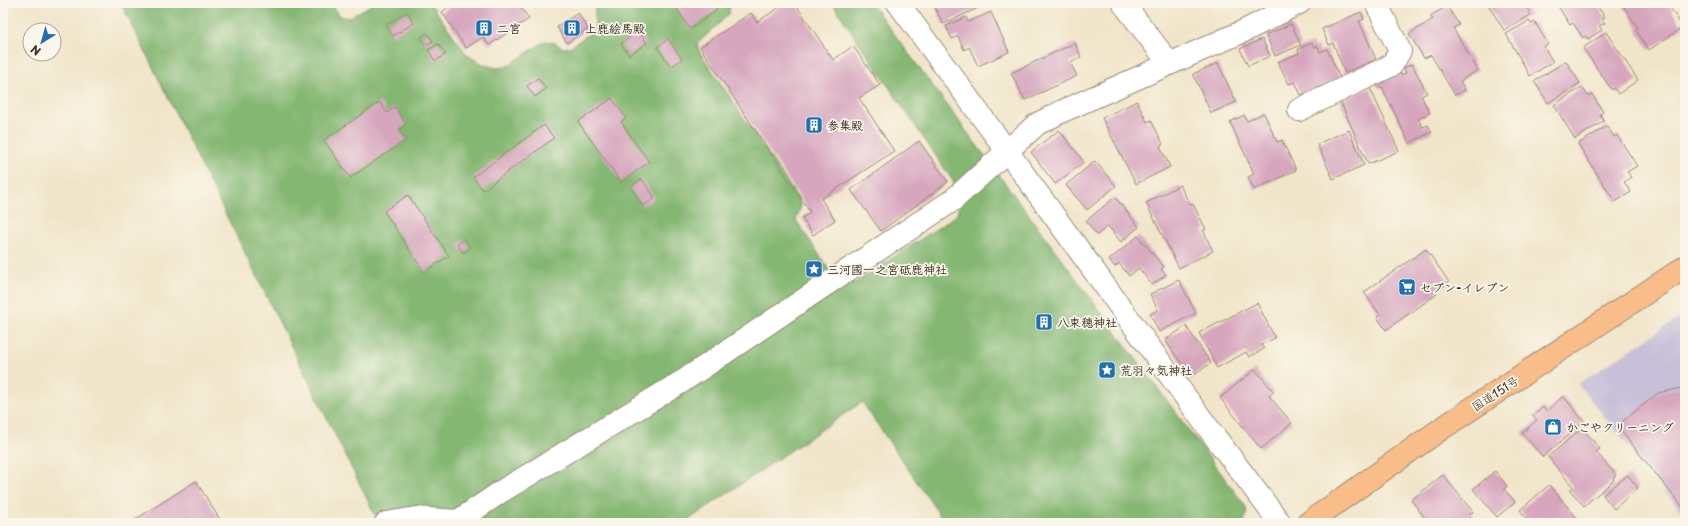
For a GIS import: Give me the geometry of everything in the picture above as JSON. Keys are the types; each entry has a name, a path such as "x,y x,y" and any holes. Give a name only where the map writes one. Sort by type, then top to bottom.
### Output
{"highway":[{"name":"国道151号","path":"1308,523 1441,429 1685,267"}],"street":[{"path":"898,3 1008,151 1203,421 1280,523"},
{"path":"1123,3 1169,63"},
{"path":"386,523 416,518 456,522 508,488 683,381 953,200 1037,124 1169,63 1244,31 1299,3"},
{"path":"1299,110 1392,65 1400,51 1376,3"}],"shaded area":[{"path":"1685,314 1685,516 1578,384"}],"green space":[{"path":"121,3 331,3 340,16 349,18 374,3 430,3 468,56 485,65 496,68 506,67 545,41 555,43 563,48 570,47 595,30 595,3 730,3 729,14 697,44 699,51 799,200 801,206 796,220 836,280 855,283 957,215 963,196 832,3 871,3 1246,507 1247,515 1243,523 945,523 862,402 684,523 379,523"}],"building":[{"name":"二宮","path":"453,3 518,3 529,19 489,45 483,37 466,48 442,12"},
{"path":"673,3 712,3 717,10 690,29"},
{"name":"参集殿","path":"786,3 795,3 833,60 853,46 880,85 859,98 894,151 821,199 835,220 813,235 802,218 810,212 700,47 751,13 757,22"},
{"path":"933,3 989,3 943,24"},
{"path":"1487,3 1524,3 1531,15 1504,30"},
{"path":"1556,3 1595,3 1605,17 1602,19 1605,23 1599,26 1602,30 1588,39 1586,36 1583,38 1573,23 1570,25"},
{"path":"1621,3 1667,3 1683,27 1649,50 1636,30 1639,29"},
{"path":"1447,6 1459,25 1453,28 1478,70 1460,81 1465,90 1455,95 1431,55 1424,58 1409,34 1433,19 1430,16"},
{"path":"407,12 414,23 393,36 386,25"},
{"path":"991,12 1009,52 978,66 969,47 964,50 958,36 952,39 946,26 966,17 968,22"},
{"path":"1361,12 1364,19 1359,21 1376,59 1345,73 1333,43 1329,45 1322,29"},
{"name":"上鹿絵馬殿","path":"578,13 588,29 567,43 557,27"},
{"path":"1529,21 1531,24 1535,22 1548,44 1544,47 1553,62 1530,76 1506,34"},
{"path":"1291,24 1301,45 1275,56 1266,35"},
{"path":"639,31 647,43 629,55 621,44"},
{"path":"1606,32 1638,80 1618,94 1614,88 1612,90 1583,48"},
{"path":"427,33 433,41 426,45 421,37"},
{"path":"668,39 682,59 671,67 657,47"},
{"path":"1262,39 1270,56 1248,66 1240,49"},
{"path":"1075,43 1081,57 1070,62 1077,76 1025,100 1011,73"},
{"path":"1312,43 1314,47 1318,46 1320,52 1327,49 1340,78 1301,95 1295,82 1289,84 1278,62 1299,53 1298,49"},
{"path":"438,44 446,54 435,61 428,50"},
{"path":"1566,61 1580,83 1548,103 1534,81"},
{"path":"1218,63 1236,102 1211,113 1193,74"},
{"path":"1412,64 1427,93 1421,96 1430,113 1418,119 1423,127 1428,125 1432,132 1409,143 1382,87 1379,88 1375,81 1398,70 1401,75 1406,73 1404,68"},
{"path":"538,78 546,89 535,97 527,86"},
{"path":"1582,87 1588,96 1592,94 1603,112 1600,114 1604,121 1575,139 1554,105"},
{"path":"1370,88 1399,151 1368,164 1340,101"},
{"path":"612,98 626,118 621,122 649,162 621,182 578,122"},
{"path":"1137,101 1147,122 1151,120 1163,144 1160,146 1170,167 1136,184 1102,118"},
{"path":"380,102 387,113 395,107 406,124 399,130 406,140 350,178 324,140"},
{"path":"1264,113 1277,142 1282,140 1296,170 1254,190 1248,177 1254,174 1230,122 1244,115 1247,121"},
{"path":"544,125 554,138 483,190 473,177"},
{"path":"1607,126 1614,137 1617,135 1637,166 1627,172 1631,177 1624,182 1631,192 1615,202 1578,144"},
{"path":"1059,130 1084,162 1055,184 1031,152"},
{"path":"1349,130 1364,165 1333,179 1317,144"},
{"path":"919,141 948,182 881,231 851,190"},
{"path":"1095,161 1116,186 1087,210 1066,185"},
{"path":"642,179 655,198 643,206 630,187"},
{"path":"1180,185 1190,205 1193,204 1206,229 1203,230 1213,251 1179,268 1146,203"},
{"path":"408,195 449,256 424,272 384,211"},
{"path":"1115,197 1139,227 1121,242 1108,226 1097,235 1086,221"},
{"path":"1138,236 1164,267 1161,269 1166,275 1152,285 1139,268 1129,276 1119,263 1115,267 1109,260"},
{"path":"465,239 470,248 463,253 457,244"},
{"name":"セブン-イレブン","path":"1426,249 1449,282 1435,292 1437,294 1386,330 1377,317 1380,315 1364,292"},
{"path":"1179,280 1196,313 1159,332 1150,314 1158,310 1150,294"},
{"path":"1257,303 1275,338 1261,345 1264,349 1249,357 1246,352 1217,368 1199,333"},
{"name":"八束穂神社","path":"1042,314 1052,325 1046,331 1036,320"},
{"path":"1186,326 1211,363 1191,377 1165,340"},
{"path":"1255,369 1274,392 1269,396 1292,423 1261,449 1220,398"},
{"path":"1685,386 1685,510 1617,426 1658,393"},
{"path":"1563,396 1584,421 1543,457 1522,433 1537,420 1533,416 1543,407 1547,411"},
{"path":"1582,428 1600,449 1596,452 1616,475 1613,478 1614,480 1584,506 1570,490 1573,487 1548,457"},
{"path":"1495,471 1507,486 1504,489 1515,502 1497,517 1473,489"},
{"path":"1443,475 1473,512 1469,515 1475,523 1429,523 1411,500"},
{"path":"1628,475 1638,488 1614,509 1603,495"},
{"path":"196,481 222,523 130,523"},
{"path":"1549,485 1581,523 1530,523 1520,510"}],"place":[{"name":"二宮","path":"484,28"},
{"name":"上鹿絵馬殿","path":"572,28"},
{"name":"参集殿","path":"814,125"},
{"name":"三河國一之宮砥鹿神社","path":"814,269"},
{"name":"セブン-イレブン","path":"1407,287"},
{"name":"八束穂神社","path":"1044,322"},
{"name":"荒羽々気神社","path":"1107,370"},
{"name":"かごやクリーニング","path":"1553,427"}]}
